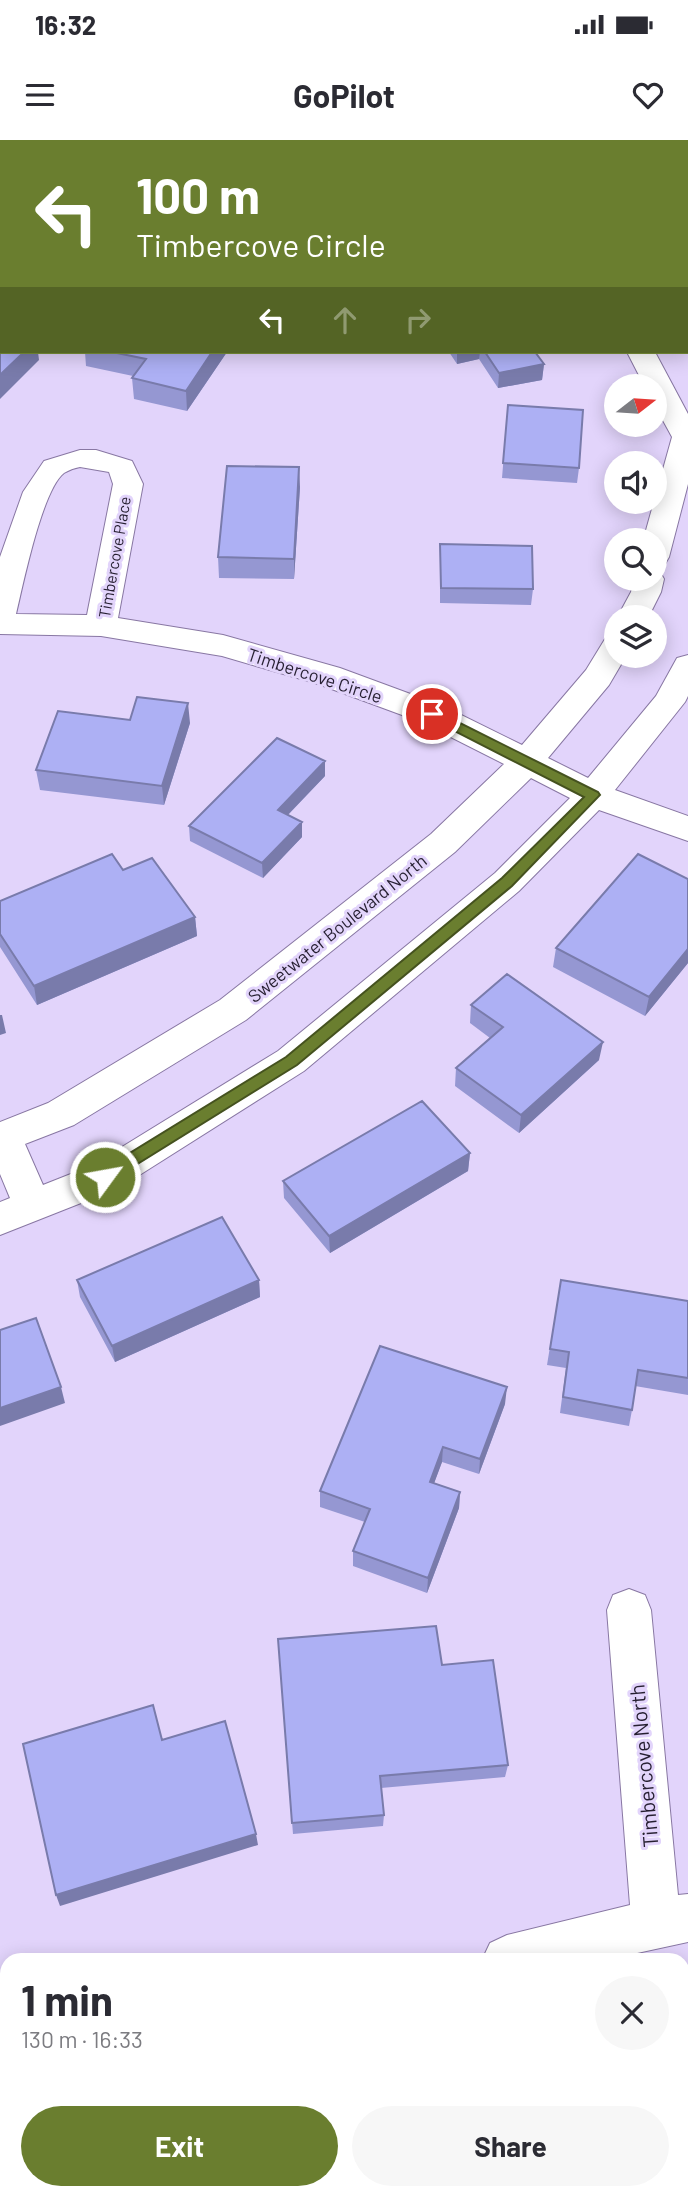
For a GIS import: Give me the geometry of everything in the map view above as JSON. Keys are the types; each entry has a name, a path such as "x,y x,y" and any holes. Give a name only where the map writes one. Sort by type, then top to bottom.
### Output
{"street":[{"path":"642,354 686,438 678,496 665,528"},
{"name":"Timbercove Place","path":"0,614 37,489 52,468 76,458 100,458 122,467 128,484 101,626"},
{"name":"Timbercove Circle","path":"0,624 101,626 223,646 329,676 432,714 593,795 688,829"},
{"path":"1,1138 17,1212 105,1177 291,1061 507,882 593,795 669,702 688,666"},
{"name":"Sweetwater Boulevard North","path":"1,1138 61,1114 233,1010 443,843 527,762 604,667"},
{"name":"Timbercove North","path":"629,1610 672,1920"},
{"path":"536,1953 672,1920"}],"building":[{"path":"0,354 22,354 0,375"},
{"path":"122,354 211,354 186,391 132,378 146,359"},
{"path":"486,354 536,354 544,364 499,373"},
{"path":"508,405 583,410 579,468 503,463"},
{"path":"227,466 299,467 294,559 218,557"},
{"path":"440,544 532,546 533,589 441,588"},
{"path":"137,697 188,703 162,786 36,770 58,711 130,720"},
{"path":"277,738 325,761 278,810 302,822 262,863 189,826"},
{"path":"112,854 123,870 152,858 195,917 34,986 0,934 0,901"},
{"path":"638,854 688,879 688,949 649,997 556,948"},
{"path":"507,974 603,1042 521,1115 456,1068 503,1027 471,1005"},
{"path":"422,1101 470,1153 329,1236 283,1181"},
{"path":"222,1217 259,1280 112,1346 77,1280"},
{"path":"561,1280 688,1301 688,1378 638,1370 632,1410 563,1397 569,1352 550,1349"},
{"path":"36,1318 61,1387 0,1408 0,1330"},
{"path":"380,1346 507,1387 480,1459 443,1447 430,1482 460,1492 428,1578 353,1551 370,1509 320,1491"},
{"path":"436,1626 442,1665 493,1660 508,1765 380,1776 384,1815 292,1823 278,1639"},
{"path":"153,1705 162,1740 225,1721 256,1834 56,1895 23,1744"}],"route":[{"path":"105,1177 291,1061 507,882 593,795 432,714"}]}
